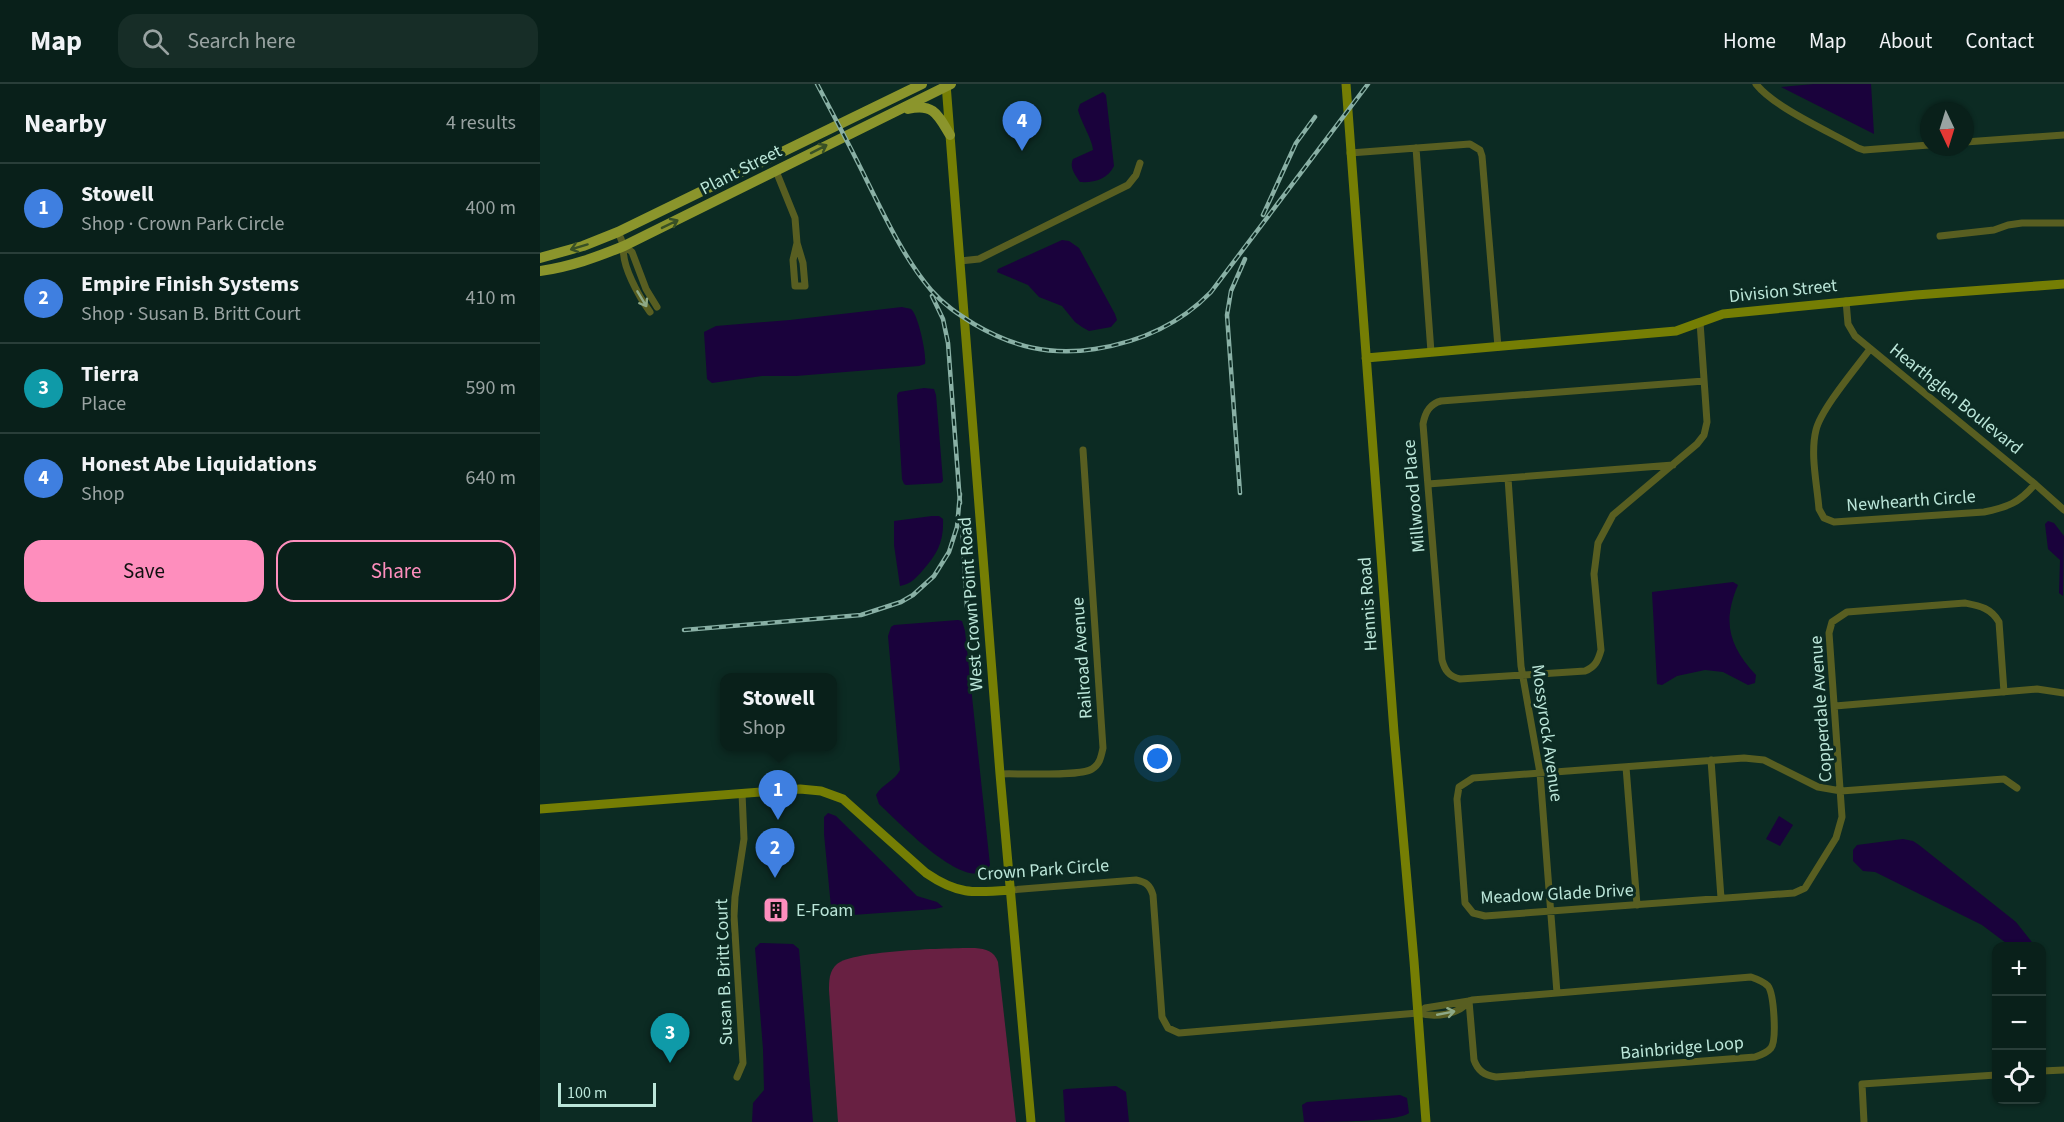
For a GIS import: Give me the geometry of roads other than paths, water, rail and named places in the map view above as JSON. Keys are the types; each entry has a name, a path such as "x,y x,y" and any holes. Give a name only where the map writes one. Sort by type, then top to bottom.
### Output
{"main road":[{"name":"Plant Street","path":"540,258 583,246 618,232 922,84"},
{"name":"Plant Street","path":"540,271 558,269 590,260 624,246 948,85"},
{"path":"891,114 918,107 930,109 939,116 950,135"},
{"path":"776,171 775,162 784,152"},
{"path":"748,185 754,178 758,164"}],"street":[{"name":"Hennis Road","path":"1346,84 1426,1122"},
{"path":"1756,84 1784,108 1858,148 1864,150 1920,146"},
{"name":"West Crown Point Road","path":"948,85 1000,774 1031,1122"},
{"path":"1974,141 2064,135"},
{"path":"1350,153 1470,144 1480,150 1498,347"},
{"path":"1416,148 1431,352"},
{"path":"960,261 979,259 1128,185 1136,175 1140,163"},
{"path":"776,171 795,218 797,243 803,263 805,285 795,286 793,260 797,243"},
{"path":"1940,236 1994,230 2022,223 2064,223"},
{"path":"618,232 624,246 632,252 646,289 657,307"},
{"path":"624,246 622,255 640,297 650,312"},
{"name":"Division Street","path":"1366,358 1676,331 1723,314 1846,301 2064,284"},
{"name":"Hearthglen Boulevard","path":"1846,301 1848,324 1855,336 2064,510"},
{"name":"Millwood Place","path":"1700,322 1707,422 1704,435 1697,444 1614,515 1598,543 1594,574 1599,659 1592,668 1585,671 1460,680 1450,676 1444,668 1423,424 1425,414 1435,403 1704,381"},
{"name":"Newhearth Circle","path":"1870,349 1824,412 1816,429 1814,447 1819,509 1824,518 1834,522 1984,512 2007,507 2024,498 2035,484"},
{"name":"Railroad Avenue","path":"1000,774 1077,773 1091,770 1100,761 1103,748 1083,450"},
{"path":"1428,484 1673,465"},
{"name":"Mossyrock Avenue","path":"1508,478 1523,676 1540,773 1557,993"},
{"name":"Copperdale Avenue","path":"1841,791 1829,633 1832,622 1847,612 1965,603 1983,607 1994,613 1999,622 2004,692"},
{"path":"1835,706 2037,689 2064,693"},
{"name":"Meadow Glade Drive","path":"1744,758 1764,760 1818,787 1841,791 1842,817 1836,838 1805,888 1794,892 1550,912 1485,916 1473,913 1465,903 1457,799 1459,787 1473,778 1540,773 1744,758"},
{"path":"1711,760 1721,898"},
{"path":"1626,767 1637,905"},
{"path":"1841,791 2004,779 2017,788"},
{"name":"Crown Park Circle","path":"540,809 800,789 821,791 843,799 926,873 956,890 975,893 1136,880 1145,882 1153,895 1162,1017 1168,1028 1179,1033 1418,1014"},
{"name":"Susan B. Britt Court","path":"737,1077 743,1063 734,916 744,839 741,793"},
{"name":"Bainbridge Loop","path":"1751,977 1761,980 1771,992 1774,1042 1763,1055 1755,1057 1486,1076 1476,1066 1469,1001 1751,977"},
{"name":"Bainbridge Loop","path":"1418,1014 1427,1016 1450,1013 1465,1007 1469,1001"},
{"path":"2046,1071 2064,1070"},
{"path":"1864,1122 1862,1084 1992,1075"}],"railway":[{"path":"817,84 896,238 912,265 931,290 951,309 1003,339 1032,348 1063,351 1095,349 1128,342 1173,322 1199,303 1211,292 1368,84"},
{"path":"1263,215 1296,143 1315,117"},
{"path":"1240,493 1227,315 1231,291 1245,259"},
{"path":"932,296 943,319 948,343 960,503"},
{"path":"684,630 861,615 901,602 913,595 934,576 949,552 957,527 960,494"},
{"path":"962,524 967,607"}],"place":[{"name":"Honest Abe Liquidations","path":"1022,151"},
{"name":"Stowell","path":"778,820"},
{"name":"Empire Finish Systems","path":"775,878"},
{"name":"E-Foam","path":"776,910"},
{"name":"Tierra","path":"670,1063"}]}
